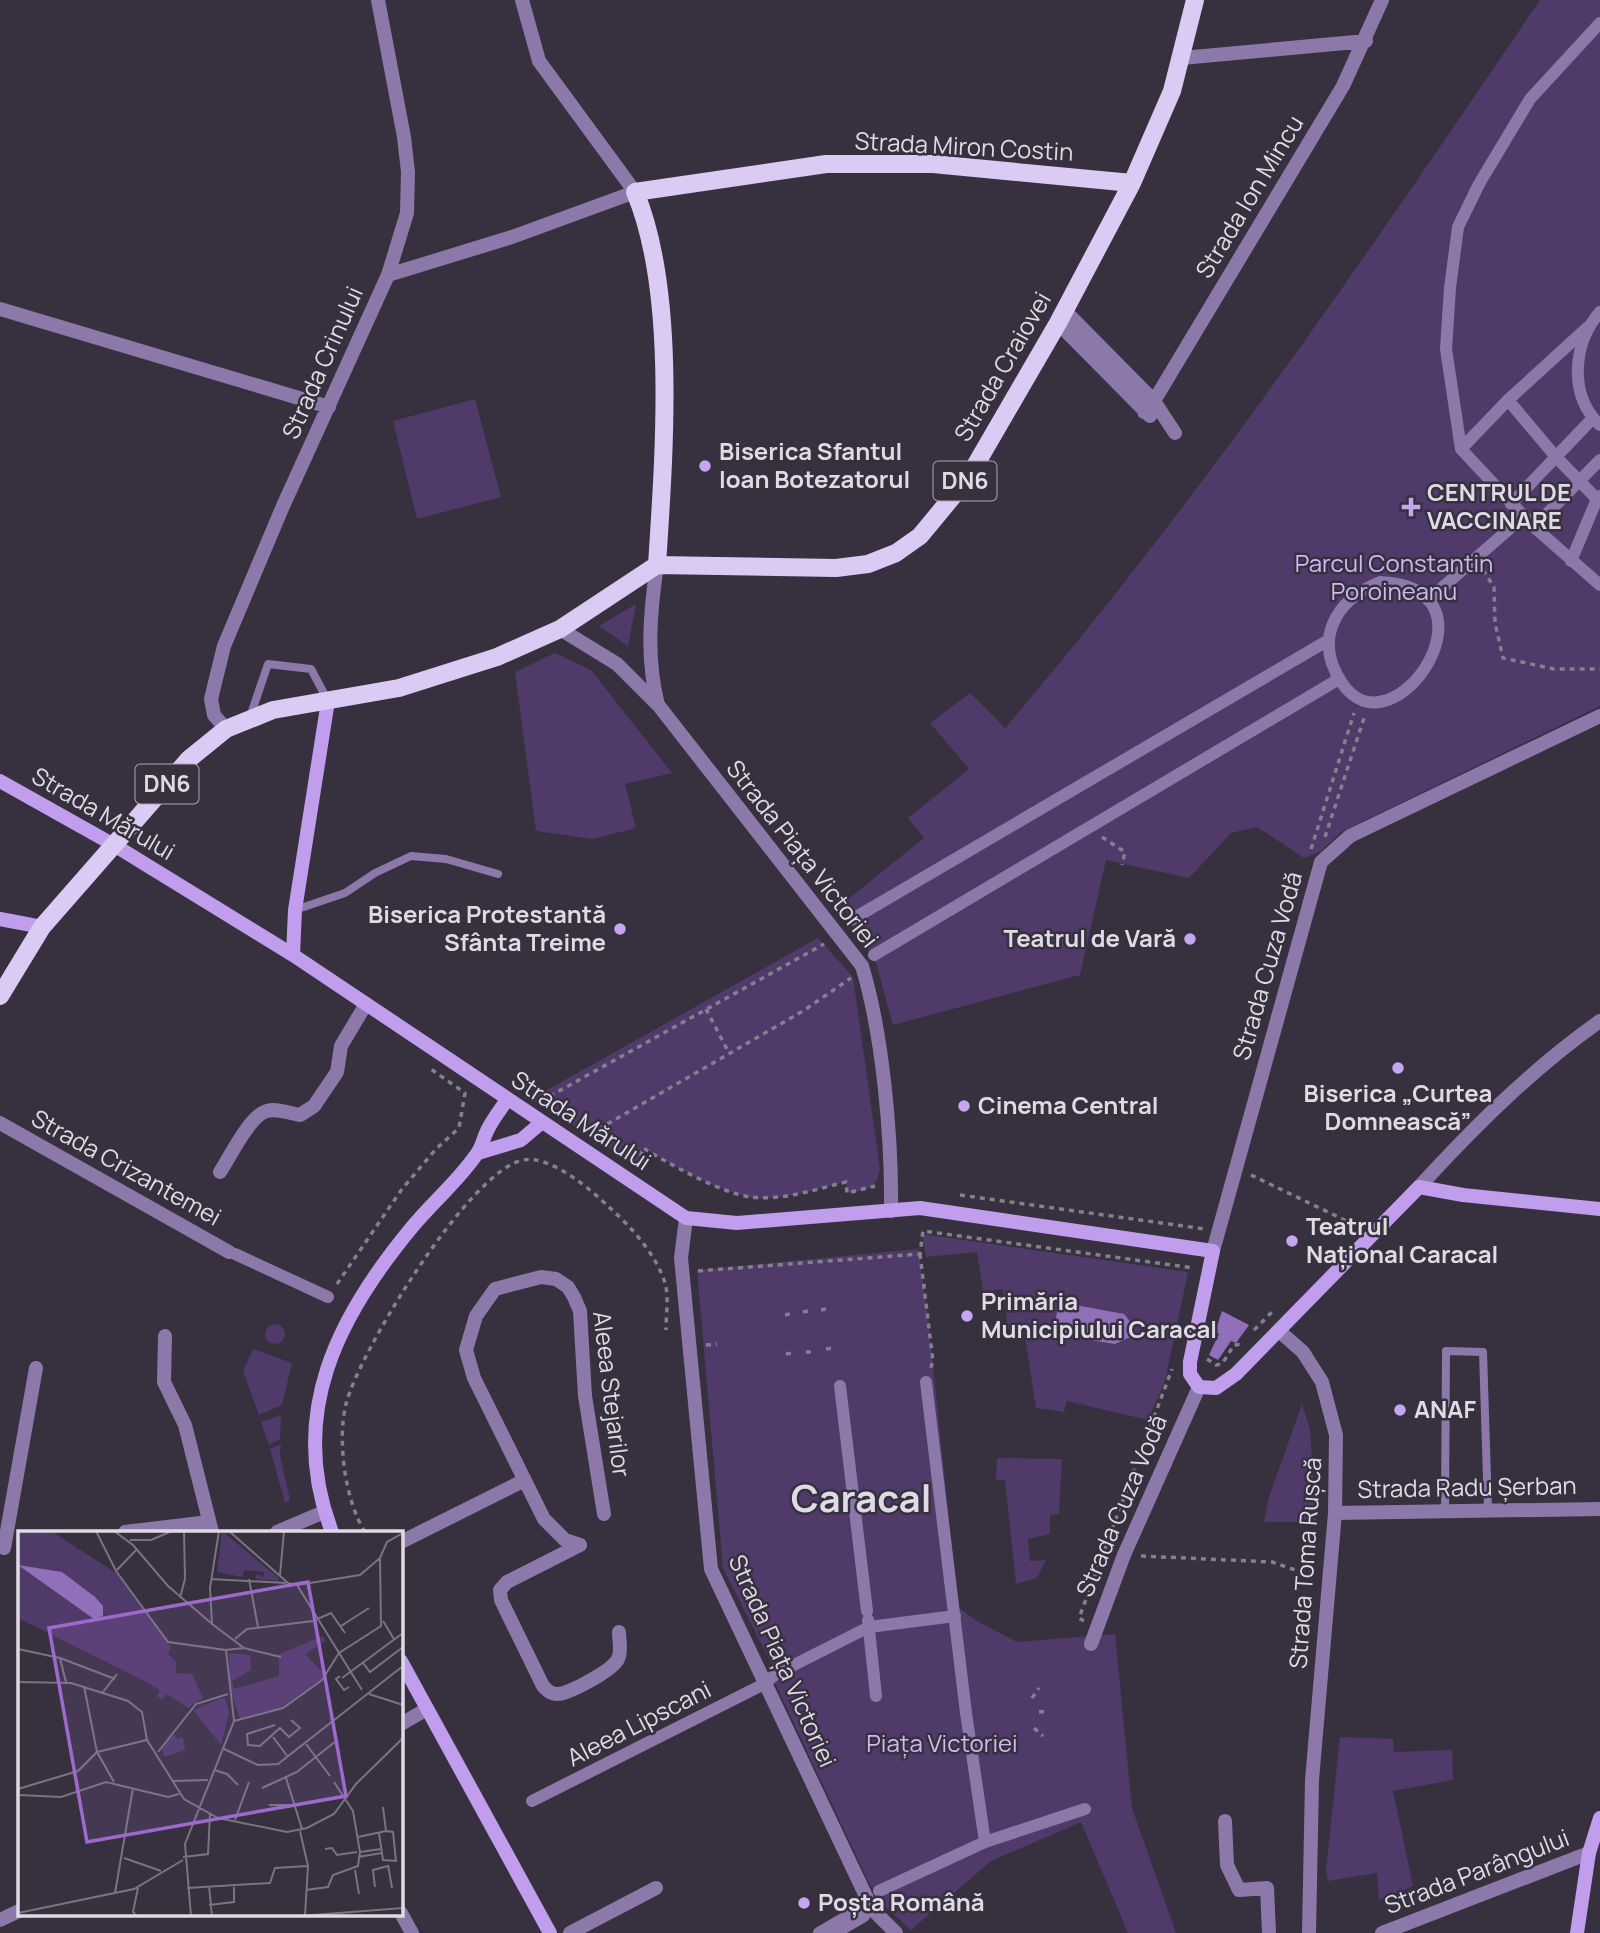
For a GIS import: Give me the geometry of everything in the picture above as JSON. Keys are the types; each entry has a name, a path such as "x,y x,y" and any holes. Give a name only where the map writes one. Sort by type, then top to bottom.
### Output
{"main road":[{"name":"Strada Craiovei","path":"657,565 836,568 868,564 896,553 928,528 968,478 1061,316 1132,183 1160,122 1182,58 1195,0"},
{"name":"Strada Miron Costin","path":"635,192 826,164 933,164 1132,183"},
{"path":"635,192 646,219 654,258 662,336 657,565"},
{"name":"DN6","path":"0,996 42,927 189,759 226,729 250,717 400,688 453,673 560,629 657,565"},
{"path":"293,955 295,910 328,701"},
{"name":"Strada Mărului","path":"0,782 114,845 293,955 541,1124 686,1218 737,1223 920,1209 1213,1251"},
{"path":"0,919 42,927"},
{"path":"331,1531 317,1487 314,1431 323,1377 339,1337 357,1303 411,1228 478,1153 485,1133 507,1100"},
{"path":"478,1153 521,1140 541,1124"},
{"path":"1199,1387 1216,1388 1225,1383 1419,1187 1463,1195 1600,1209"},
{"name":"Strada Cuza Vodă","path":"1199,1387 1190,1374 1190,1362 1213,1251"},
{"path":"402,1663 550,1933"},
{"path":"1577,1933 1589,1853 1600,1818"}],"street":[{"name":"Strada Crinului","path":"226,729 214,715 211,699 224,646 388,275 407,213 408,172 378,0"},
{"path":"522,0 539,61 635,192"},
{"name":"Strada Ion Mincu","path":"1061,316 1149,406 1343,86 1366,41 1382,0"},
{"path":"1600,23 1530,99 1479,184 1458,228 1446,349 1461,449 1523,517 1600,585"},
{"path":"1182,58 1366,41"},
{"name":"Strada Miron Costin","path":"388,275 512,237 635,192"},
{"path":"0,309 328,407"},
{"path":"1461,449 1600,312"},
{"path":"1511,504 1556,457 1597,421 1585,409 1576,360 1587,327"},
{"path":"1508,400 1579,482 1599,497 1572,561"},
{"path":"1534,527 1600,460"},
{"path":"1427,600 1523,517"},
{"name":"Strada Piața Victoriei","path":"657,565 650,651 651,677 659,706"},
{"path":"851,920 1327,641 1340,609 1360,590 1380,582 1396,582 1413,588 1427,600 1434,612 1438,645 1421,676 1401,692 1364,702 1339,679 1327,641"},
{"name":"Strada Piața Victoriei","path":"560,629 617,664 659,706 862,966 873,1004 892,1167 891,1211"},
{"path":"874,955 1339,679"},
{"name":"Strada Cuza Vodă","path":"1213,1251 1272,1034 1324,859 1350,836 1600,716"},
{"path":"220,1172 251,1124 264,1111 300,1115 314,1106 337,1072 341,1046 366,1004"},
{"path":"1419,1187 1465,1137 1536,1069 1600,1021"},
{"name":"Strada Crizantemei","path":"0,1123 233,1254"},
{"name":"Strada Piața Victoriei","path":"686,1218 681,1258 711,1569 872,1909 897,1933"},
{"path":"233,1254 328,1297"},
{"name":"Aleea Stejarilor","path":"604,1514 585,1396 580,1311 568,1287 556,1279 541,1277 495,1289 476,1316 466,1350 474,1378 533,1502 554,1532 565,1540 580,1545 507,1582 500,1590 501,1600 543,1686 550,1693 560,1694 610,1669 618,1661 619,1632"},
{"name":"Strada Toma Rușcă","path":"1279,1331 1303,1352 1314,1367 1331,1407 1336,1435 1335,1513 1312,1780 1309,1933"},
{"path":"142,1531 211,1527 185,1425 164,1382 165,1336"},
{"path":"2,1548 36,1368"},
{"path":"927,1378 985,1842"},
{"path":"841,1386 876,1696"},
{"name":"Strada Cuza Vodă","path":"1091,1644 1095,1627 1124,1556 1199,1387"},
{"path":"402,1542 523,1481"},
{"name":"Strada Radu Șerban","path":"1335,1513 1600,1509"},
{"path":"279,1531 324,1513"},
{"name":"Aleea Lipscani","path":"532,1801 764,1684 776,1674 868,1619 955,1616"},
{"path":"402,1723 427,1709"},
{"path":"880,1891 985,1842 1085,1809"},
{"path":"1225,1821 1227,1865 1239,1890 1266,1888 1269,1933"},
{"name":"Strada Parângului","path":"1382,1933 1589,1853"},
{"path":"569,1933 656,1888"},
{"path":"819,1933 860,1909 864,1916 835,1933"},
{"path":"0,1920 18,1911"},
{"path":"402,1915 412,1933"}],"lane":[{"path":"250,717 268,664 312,669 328,701"},
{"path":"295,910 345,893 375,873 411,856 446,859 498,874"},
{"path":"1445,1511 1446,1351 1483,1352 1488,1510"}],"path":[{"path":"1474,557 1494,587 1495,623 1503,658 1554,669 1600,669"},
{"path":"1311,851 1364,702"},
{"path":"1324,859 1320,852 1364,702"},
{"path":"1088,828 1125,852 1122,864"},
{"path":"538,1103 824,943"},
{"path":"599,1141 589,1134 803,1011 852,977 854,989"},
{"path":"706,1009 729,1052"},
{"path":"328,1297 402,1189 436,1149 459,1128 465,1093 420,1062"},
{"path":"531,1099 547,1109"},
{"path":"628,1160 638,1166 643,1148 686,1173 750,1197 799,1193 846,1182 847,1193 872,1189 877,1183"},
{"path":"364,1531 358,1519 343,1465 345,1405 380,1324 448,1229 495,1174 523,1160 543,1163 569,1174 590,1189 648,1250 666,1284 666,1331"},
{"path":"1247,1185 1253,1162"},
{"path":"1250,1174 1359,1227 1350,1237"},
{"path":"947,1194 1207,1229"},
{"path":"927,1378 933,1362 920,1254 923,1231 1196,1268 1193,1280"},
{"path":"698,1271 920,1254"},
{"path":"1205,1358 1216,1365 1222,1364 1234,1345 1242,1345 1266,1315 1280,1307"},
{"path":"704,1345 717,1344"},
{"path":"826,1349 832,1348"},
{"path":"806,1352 812,1352"},
{"path":"1095,1627 1079,1618 1172,1369"},
{"path":"1124,1556 1272,1562 1301,1573 1329,1573"},
{"path":"1032,1698 1039,1688"},
{"path":"1039,1712 1048,1710"},
{"path":"1034,1728 1043,1736"}],"green space":[{"name":"Parcul Constantin Poroineanu","path":"1540,0 1600,0 1600,706 1341,832 1320,852 1304,858 1257,827 1231,833 1189,878 1106,860 1080,975 893,1025 876,963 842,904 924,838 908,818 969,769 930,723 970,693 1005,728 1148,553 1283,372"},
{"path":"475,399 501,497 417,519 393,421"},
{"path":"636,604 628,646 599,626"},
{"path":"555,653 591,670 672,773 625,784 636,828 592,839 536,831 515,672"},
{"path":"818,938 853,977 880,1169 870,1188 847,1193 846,1182 771,1198 748,1197 707,1183 643,1148 638,1166 531,1099"},
{"path":"922,1234 1188,1272 1165,1381 1148,1420 1067,1401 1064,1412 1036,1408 1024,1329 1008,1330 1003,1289 983,1292 977,1252 926,1257"},
{"name":"Piața Victoriei","path":"918,1249 928,1317 958,1607 977,1621 1017,1642 1115,1634 1132,1808 1176,1933 1128,1933 1081,1822 991,1861 911,1930 880,1902 870,1885 772,1677 771,1663 723,1568 697,1270"},
{"path":"271,1324 279,1324 285,1334 279,1344 271,1344 265,1338 265,1330"},
{"path":"253,1349 292,1363 282,1405 259,1415 243,1371"},
{"path":"1302,1404 1310,1429 1316,1522 1264,1522 1269,1497"},
{"path":"281,1415 280,1439 269,1445 261,1422"},
{"path":"281,1444 280,1455 290,1500 285,1503 270,1449"},
{"path":"997,1458 1062,1459 1059,1514 1050,1515 1050,1534 1028,1539 1030,1561 1046,1560 1037,1578 1016,1584 1005,1480 996,1480"},
{"path":"1340,1737 1393,1739 1394,1752 1452,1750 1453,1780 1393,1791 1413,1886 1379,1900 1377,1873 1328,1881 1326,1870"}],"shaded area":[{"path":"1059,1302 1124,1314 1132,1324 1130,1337 1115,1344 1053,1334"},
{"path":"1222,1311 1249,1325 1236,1343 1231,1341 1218,1360 1209,1355 1219,1334 1215,1332"}],"place":[{"name":"Biserica Sfantul Ioan Botezatorul","path":"705,466"},
{"name":"CENTRUL DE VACCINARE","path":"1411,507"},
{"name":"Biserica Protestantă Sfânta Treime","path":"620,929"},
{"name":"Teatrul de Vară","path":"1190,939"},
{"name":"Biserica „Curtea Domnească”","path":"1398,1068"},
{"name":"Cinema Central","path":"964,1106"},
{"name":"Teatrul Național Caracal","path":"1292,1241"},
{"name":"Primăria Municipiului Caracal","path":"967,1316"},
{"name":"ANAF","path":"1400,1410"},
{"name":"Poșta Română","path":"804,1903"}],"district":[{"name":"Caracal","path":"861,1499"}]}
